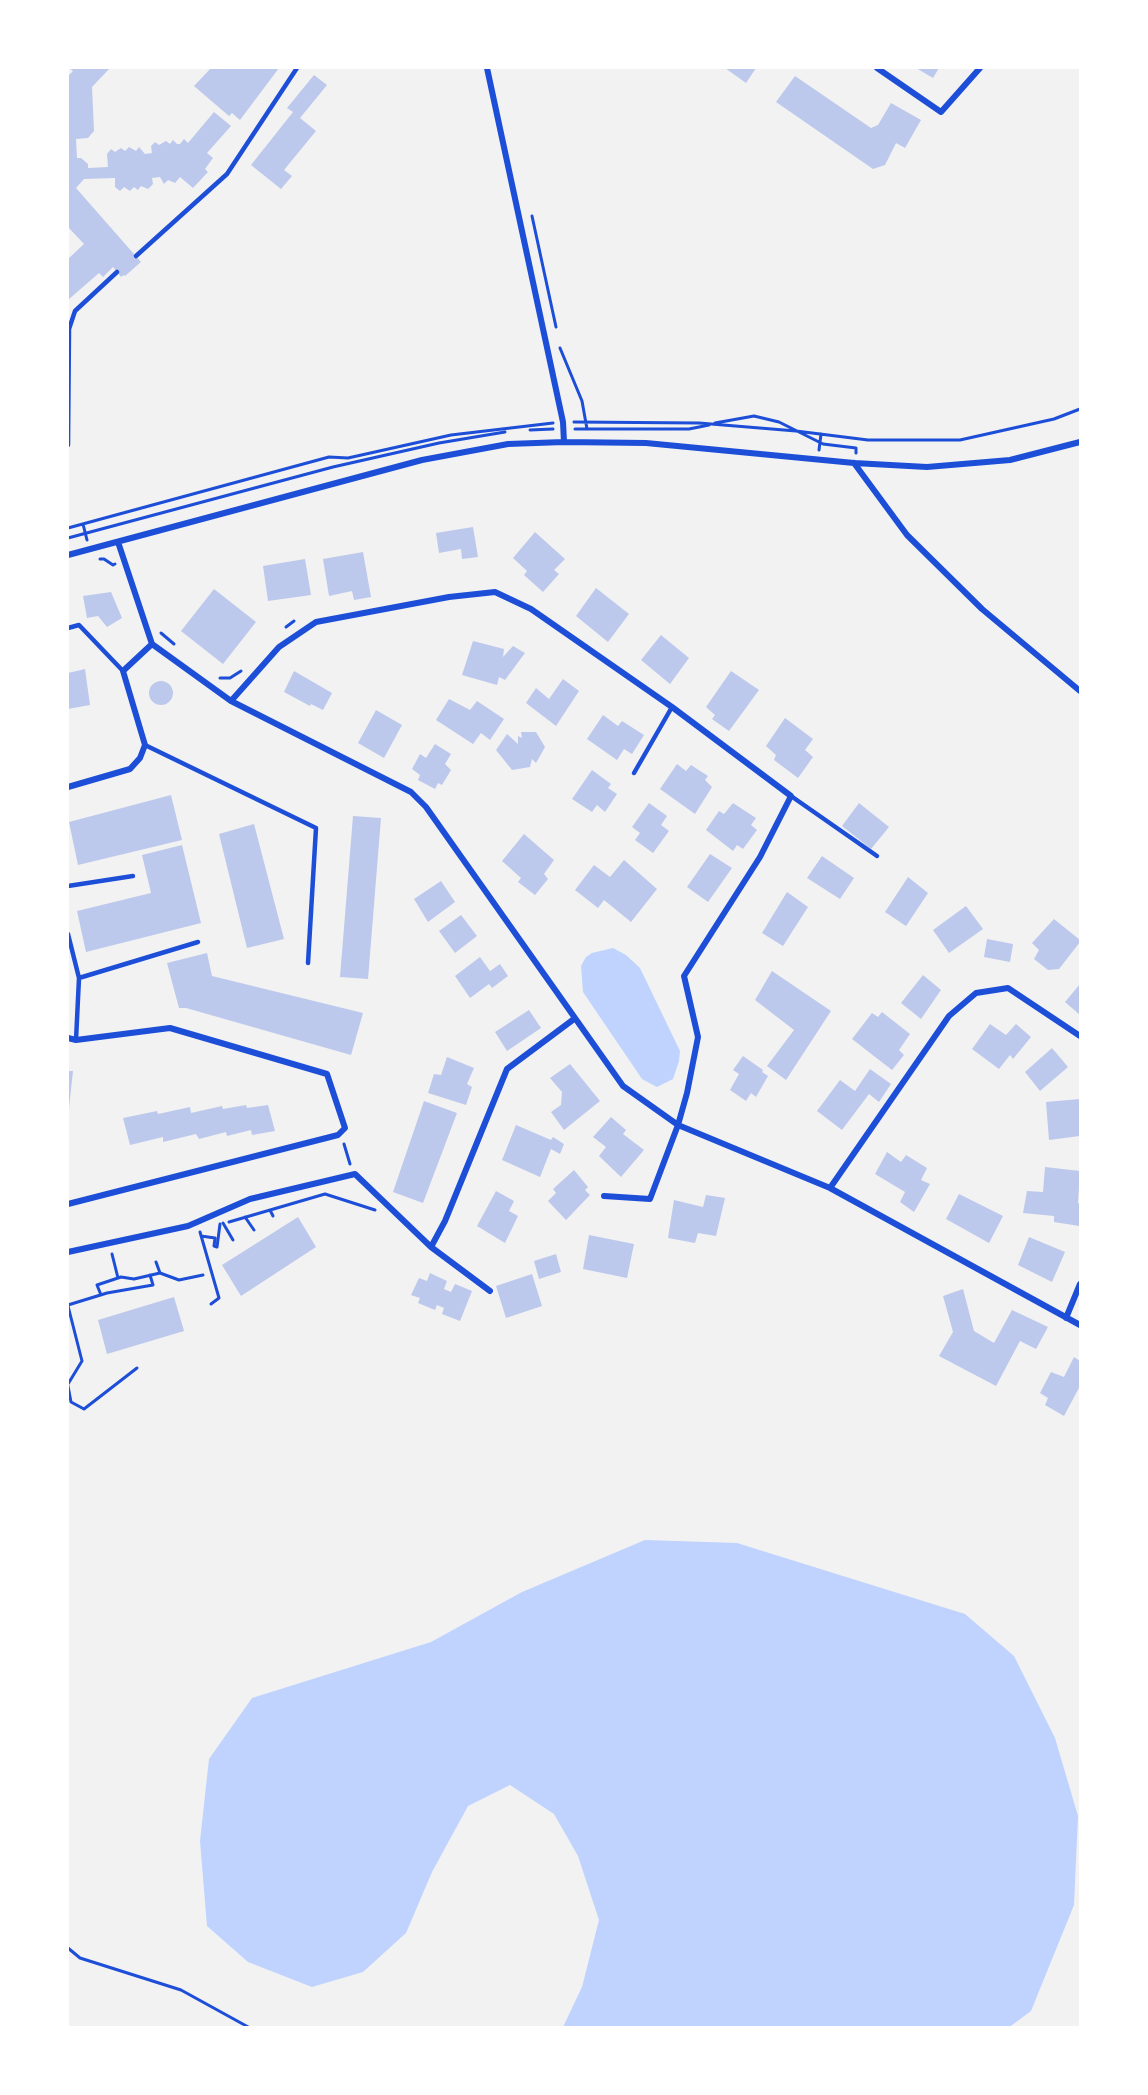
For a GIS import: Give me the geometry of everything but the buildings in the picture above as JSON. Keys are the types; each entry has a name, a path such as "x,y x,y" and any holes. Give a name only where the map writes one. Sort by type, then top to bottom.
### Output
{"street":[{"path":"487,68 564,428 564,442"},
{"path":"877,68 941,112 980,68"},
{"path":"68,555 422,460 508,444 646,443 854,463 927,467 1010,460 1080,442"},
{"path":"854,463 907,535 982,609 1080,691"},
{"path":"118,542 152,644 231,700 411,792 434,818 622,1086 678,1125 830,1188 1080,1325"},
{"path":"231,700 279,647 316,622 449,597 495,592 531,609 672,707 791,796 760,857 684,976 698,1037 678,1125 650,1199 604,1197"},
{"path":"68,787 130,769 140,758 144,746 123,671 152,644"},
{"path":"830,1188 949,1016 976,993 1008,988 1080,1036"},
{"path":"431,1247 445,1221 507,1069 574,1019"},
{"path":"68,1038 76,1040 170,1029 327,1074 345,1128 338,1135 68,1204"},
{"path":"68,1252 188,1226 250,1199 355,1174 431,1247 490,1291"},
{"path":"1066,1318 1080,1284"}],"lane":[{"path":"136,256 227,174 297,68"},
{"path":"68,445 69,329 75,311 117,272"},
{"path":"68,628 78,625 123,671"},
{"path":"633,773 672,707"},
{"path":"144,746 316,828 308,963"},
{"path":"791,796 877,856"},
{"path":"68,886 133,876"},
{"path":"68,934 79,978 76,1040"},
{"path":"79,978 198,942"}],"path":[{"path":"531,214 556,328"},
{"path":"558,338 560,349 582,401 587,429"},
{"path":"92,560 104,559 112,565 125,561"},
{"path":"279,633 294,621"},
{"path":"157,625 162,634 180,649"},
{"path":"216,678 230,678 243,670"},
{"path":"338,1135 342,1137 353,1174"},
{"path":"190,1233 325,1194 377,1211 386,1203"},
{"path":"270,1210 273,1216"},
{"path":"245,1217 255,1230"},
{"path":"200,1236 215,1238 213,1246 217,1247 222,1224"},
{"path":"222,1224 233,1240"},
{"path":"199,1230 219,1298 211,1304"},
{"path":"118,1278 111,1252 121,1249"},
{"path":"156,1262 160,1273"},
{"path":"101,1295 97,1285 118,1278 134,1279 160,1273 179,1280 203,1275"},
{"path":"137,1368 84,1409 71,1402 68,1385 82,1361 68,1305 101,1295 153,1285 150,1275"},
{"path":"68,1323 72,1324"},
{"path":"68,1948 80,1958 181,1990 250,2028"}],"water":[{"path":"613,948 626,955 640,968 680,1051 673,1079 657,1087 642,1079 583,992 581,966 586,957 592,953"},
{"path":"645,1540 737,1543 965,1614 1014,1656 1055,1738 1078,1816 1074,1905 1031,2011 1008,2028 563,2027 582,1987 599,1920 578,1856 554,1814 510,1785 468,1806 432,1872 406,1933 363,1972 312,1987 248,1962 207,1926 200,1841 209,1759 252,1698 431,1642 522,1592"}]}
